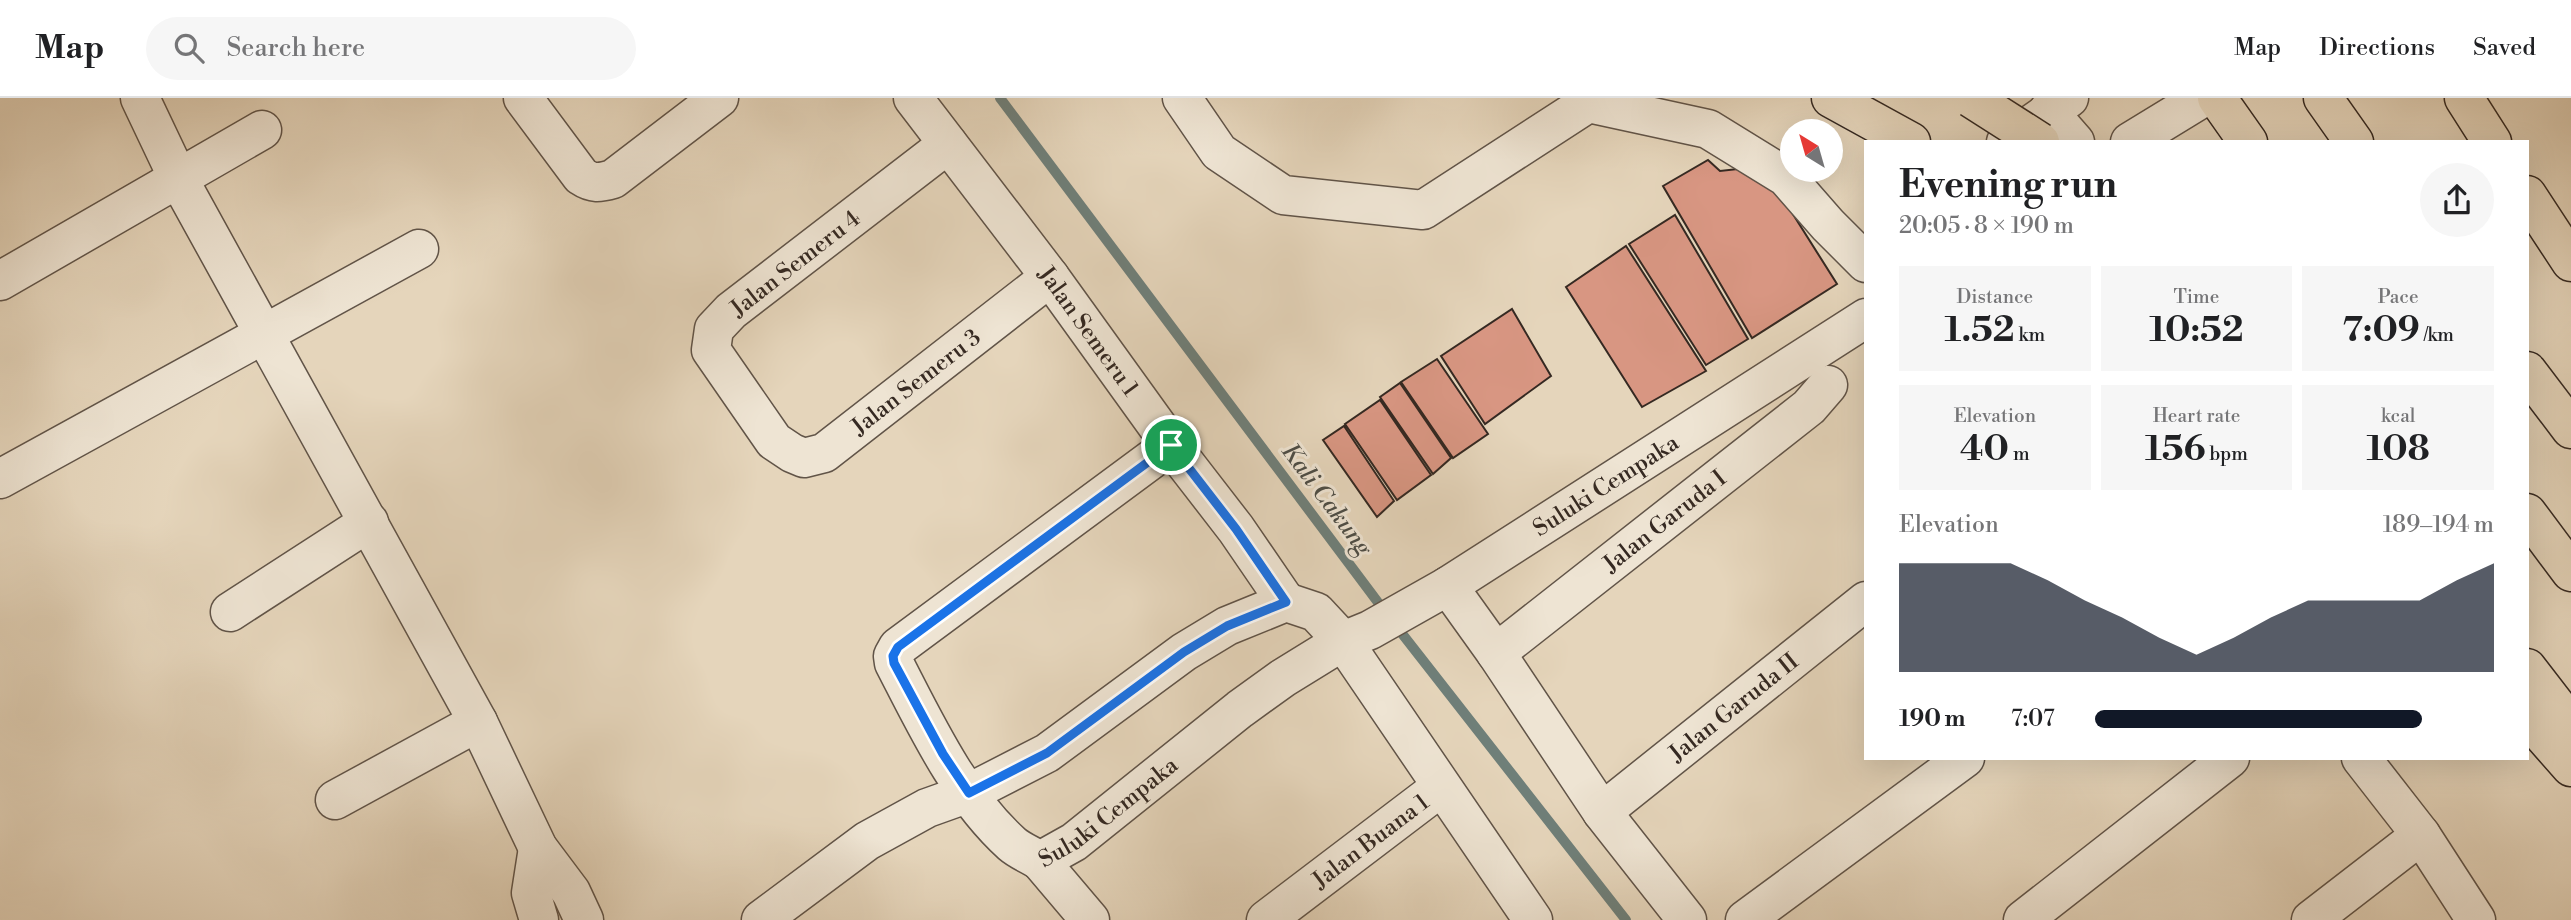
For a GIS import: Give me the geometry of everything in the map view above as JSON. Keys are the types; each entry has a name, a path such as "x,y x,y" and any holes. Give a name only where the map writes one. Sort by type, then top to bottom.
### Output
{"highway":[{"path":"1831,98 1907,140"},
{"path":"1971,98 2052,117"},
{"path":"2217,98 2247,140"},
{"path":"2323,98 2353,140"},
{"path":"2463,98 2491,140"},
{"path":"2529,198 2571,262"},
{"path":"2529,374 2571,429"},
{"path":"2529,516 2571,572"},
{"path":"2529,671 2571,725"},
{"path":"2529,719 2571,767"}],"street":[{"path":"140,98 178,178 478,722 538,848 571,892 584,920"},
{"path":"523,98 580,176 591,182 613,179 719,98"},
{"name":"Jalan Semeru 1","path":"913,98 1050,277 1171,445 1236,529 1286,602"},
{"path":"1182,98 1219,152 1283,195 1423,210 1588,103 1708,129 1786,177 1828,225 1864,260"},
{"path":"2133,140 2202,98"},
{"path":"2010,140 2052,117 2073,140"},
{"path":"0,281 262,130"},
{"name":"Jalan Semeru 4","path":"775,441 711,350 714,330 731,311 948,144"},
{"path":"0,479 419,248"},
{"name":"Jalan Semeru 3","path":"775,441 804,458 824,453 1050,277"},
{"name":"Suluki Cempaka","path":"1171,445 898,647 895,652 894,663 943,754 969,793 1015,846 1040,860 1074,842 1240,709 1283,678 1448,586 1864,318"},
{"name":"Jalan Garuda I","path":"1496,653 1809,407 1829,385"},
{"path":"230,612 369,522"},
{"path":"1448,586 1602,812 1687,920"},
{"path":"761,920 867,841 928,808 969,793 1047,753 1184,652 1227,626 1286,602 1316,612 1357,636 1441,788 1526,917"},
{"name":"Jalan Garuda II","path":"1602,812 1864,603"},
{"path":"335,800 478,722"},
{"path":"1745,920 1962,760"},
{"path":"2023,920 2227,760"},
{"path":"2363,760 2421,835 2476,920"},
{"name":"Jalan Buana 1","path":"1266,920 1441,788"},
{"path":"2311,920 2421,835"},
{"path":"538,848 531,893 539,920"},
{"path":"1040,860 1090,920"}],"building":[{"path":"1708,160 1720,171 1747,168 1784,200 1837,284 1752,338 1663,186"},
{"path":"1675,215 1748,339 1706,365 1629,244"},
{"path":"1626,246 1706,371 1642,407 1566,287"},
{"path":"1512,309 1551,376 1485,424 1441,356"},
{"path":"1437,359 1488,434 1453,458 1401,382"},
{"path":"1400,383 1451,458 1433,474 1380,397"},
{"path":"1380,400 1431,475 1397,500 1345,424"},
{"path":"1344,426 1394,501 1377,517 1323,440"}],"waterway":[{"name":"Kali Cakung","path":"1000,98 1389,617 1626,920"}],"route":[{"path":"1171,445 1236,529 1286,602 1227,626 1184,652 1047,753 969,793 943,754 894,663 895,652 898,647 1171,445"}]}
